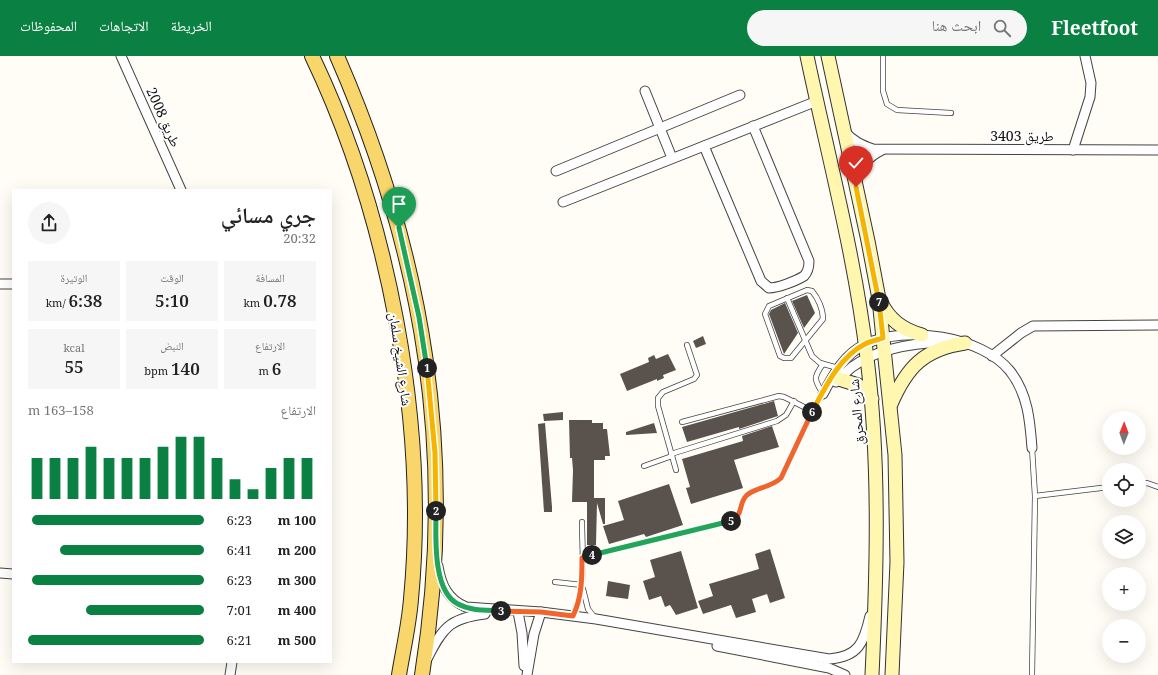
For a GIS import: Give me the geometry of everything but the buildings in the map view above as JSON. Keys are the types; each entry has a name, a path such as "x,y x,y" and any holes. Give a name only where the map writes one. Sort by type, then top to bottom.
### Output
{"main road":[{"name":"شارع الشيخ سلمان","path":"312,56 342,126 366,198 382,256 393,308 407,390 412,458 414,526 411,600 399,675"},
{"name":"شارع الشيخ سلمان","path":"337,56 358,104 386,184 401,235 415,294 426,362 432,408 436,484 436,545 433,595 423,670"},
{"name":"شارع المحرق","path":"807,56 860,306 872,399 876,456 876,583 872,675"},
{"path":"828,56 879,299 884,345 895,455 897,562 892,675"},
{"path":"816,100 828,104 840,115"},
{"path":"879,299 891,319 911,332 922,335"},
{"path":"890,406 906,373 918,361 932,351 948,345 965,343"},
{"path":"838,374 858,385 872,399"}],"street":[{"name":"طريق 2008","path":"121,56 181,189"},
{"path":"1073,150 1090,97 1091,83 1085,56"},
{"path":"645,91 672,158"},
{"path":"556,171 740,95"},
{"path":"563,202 816,100"},
{"path":"704,146 761,281 769,288 776,287 804,276 808,269 809,261 753,126"},
{"name":"طريق 3403","path":"844,131 852,140 862,146 873,149 1158,150"},
{"path":"856,187 858,174 864,163 873,154 885,148"},
{"path":"0,284 12,284"},
{"path":"992,356 1021,333 1033,326 1158,326"},
{"path":"838,374 867,358 884,345 922,335 965,343 992,356 1010,370 1021,390 1028,408 1032,448"},
{"path":"823,394 850,355 865,344 965,343"},
{"path":"436,545 440,577 445,590 456,603 475,609 519,614"},
{"path":"0,573 12,574"},
{"path":"423,670 437,639 445,628 454,621 467,616 485,614 540,614 573,616 820,658 838,659 855,651 866,636 876,583"},
{"path":"519,614 526,675"},
{"path":"526,675 534,634 540,614"},
{"path":"540,614 596,623 829,668 845,675"},
{"path":"230,675 232,663"}],"lane":[{"path":"883,56 883,91 888,104 897,110 951,113"},
{"path":"807,290 812,291 816,296 823,312 823,319 805,340 791,358 784,358 780,356 765,314 769,306 807,290"},
{"path":"787,298 812,356 838,374"},
{"path":"676,470 658,406 658,398 663,392 694,379 697,376 687,345"},
{"path":"582,558 733,521 741,513 743,502 749,494 772,485 781,478 812,411 823,394 815,378 816,373 823,364"},
{"path":"682,422 779,396 794,401 812,411"},
{"path":"644,466 672,455 777,421 786,415 794,401"},
{"path":"1032,448 1035,496 1032,675"},
{"path":"1146,483 1158,487"},
{"path":"1035,496 1102,488"},
{"path":"573,616 579,601 582,585 582,522"},
{"path":"555,582 582,585"},
{"path":"582,585 588,609 596,619"}],"route":[{"path":"399,228 419,317 432,408 435,453 436,545 440,577 445,590 456,603 475,609 541,612 573,616 579,601 582,585 582,558 733,521 741,513 745,497 755,491 772,485 781,478 812,411 838,368 850,355 865,344 883,338 879,299 856,187"}]}
